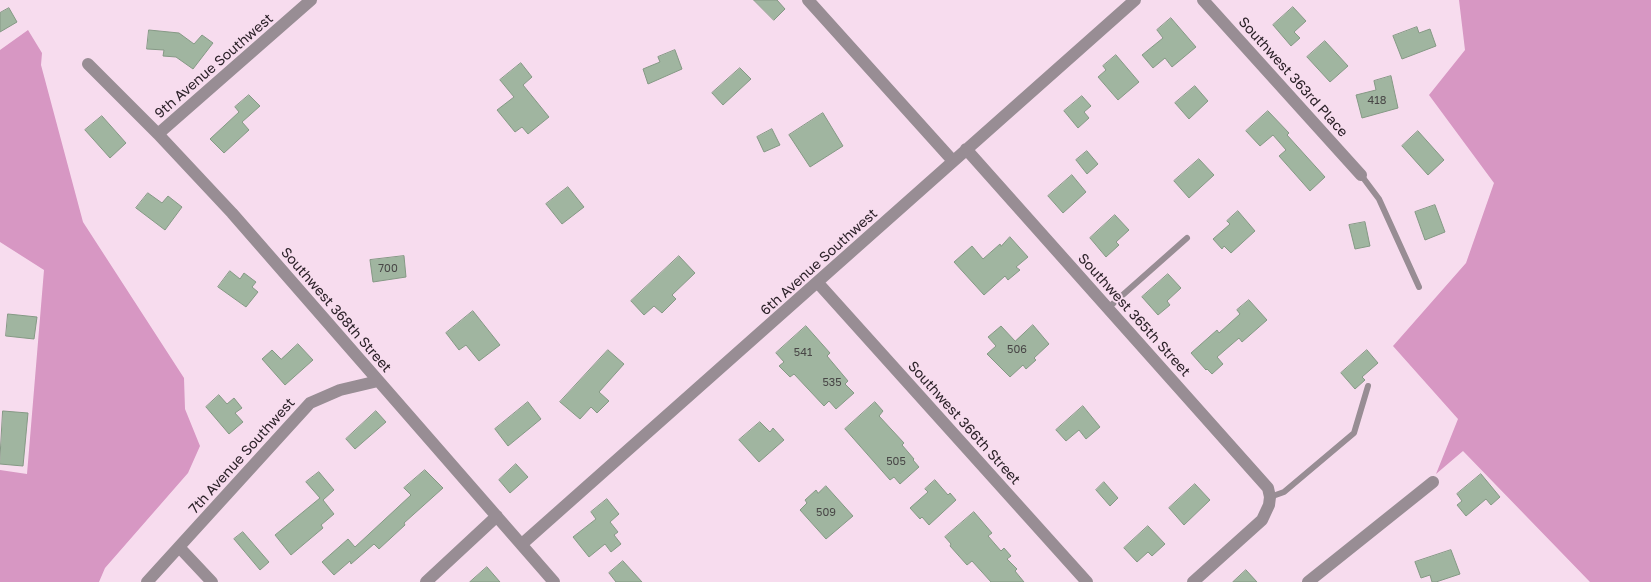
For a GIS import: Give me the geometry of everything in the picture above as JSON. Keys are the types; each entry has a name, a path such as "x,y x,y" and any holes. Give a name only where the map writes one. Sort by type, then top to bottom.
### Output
{"street":[{"name":"9th Avenue Southwest","path":"158,134 312,0"},
{"path":"808,0 953,161"},
{"name":"6th Avenue Southwest","path":"522,544 1135,0"},
{"name":"Southwest 363rd Place","path":"1204,0 1361,175"},
{"name":"Southwest 368th Street","path":"88,64 158,134 232,213 554,582"},
{"name":"Southwest 365th Street","path":"966,149 1262,481 1268,488 1269,501"},
{"name":"Southwest 366th Street","path":"818,283 1087,582"},
{"name":"7th Avenue Southwest","path":"147,582 310,403 340,390 378,381"},
{"path":"1308,582 1433,482"},
{"path":"1193,582 1262,520 1269,501"},
{"path":"426,582 497,516"},
{"path":"179,547 212,582"}],"lane":[{"path":"1361,175 1378,199 1419,287"},
{"path":"1108,308 1186,238"},
{"path":"1269,501 1284,492 1354,434 1368,386"}],"shaded area":[{"path":"1459,0 1651,0 1651,582 1590,582 1463,451 1436,474 1458,419 1393,346 1466,263 1494,183 1429,95 1465,50"},
{"path":"28,30 42,53 41,65 83,222 184,378 185,409 200,446 188,473 105,568 99,582 0,582 0,470 27,474 44,270 0,242 0,50"}],"building":[{"path":"754,0 777,0 785,9 774,20"},
{"path":"1293,7 1306,21 1294,32 1300,38 1291,46 1273,25"},
{"path":"9,8 17,22 0,32 0,13"},
{"path":"1171,18 1196,47 1172,67 1165,58 1153,68 1142,55 1163,38 1157,30"},
{"path":"1417,27 1419,33 1430,29 1436,46 1402,59 1393,36"},
{"path":"149,30 179,33 194,44 202,35 213,43 193,69 176,57 163,56 164,50 147,49"},
{"path":"1325,41 1348,66 1330,82 1307,57"},
{"path":"675,50 682,69 648,84 643,69 660,62 658,57"},
{"path":"1116,55 1139,82 1118,100 1098,77 1106,70 1103,66"},
{"path":"521,63 532,77 523,85 549,117 528,134 522,127 515,132 497,110 514,97 500,80"},
{"path":"740,68 751,79 723,105 712,93"},
{"path":"1391,76 1398,108 1362,118 1356,95 1376,90 1374,81"},
{"path":"1195,86 1208,101 1189,119 1175,103"},
{"path":"249,95 260,106 242,122 249,130 224,153 210,139 239,112 235,107"},
{"path":"1082,96 1091,106 1084,112 1089,118 1078,128 1064,111"},
{"path":"1268,111 1289,133 1287,135 1325,177 1310,191 1279,156 1286,150 1273,135 1260,146 1246,131"},
{"path":"823,113 843,146 810,167 789,135"},
{"path":"102,116 126,143 110,158 85,130"},
{"path":"772,129 780,145 764,152 757,137"},
{"path":"1418,131 1444,160 1428,175 1402,146"},
{"path":"1087,151 1098,164 1087,174 1076,160"},
{"path":"1199,159 1214,175 1189,198 1174,181"},
{"path":"1072,175 1086,192 1063,213 1048,196"},
{"path":"568,187 584,207 562,224 546,204"},
{"path":"148,193 162,203 168,196 182,207 165,230 136,208"},
{"path":"1435,205 1445,232 1425,240 1415,212"},
{"path":"1238,211 1255,231 1231,253 1224,246 1222,249 1213,239 1230,224 1227,221"},
{"path":"1115,215 1129,230 1116,242 1119,245 1106,257 1090,238"},
{"path":"1365,222 1370,246 1355,249 1349,225"},
{"path":"1010,237 1028,257 1016,267 1020,270 1008,280 1005,276 984,295 954,262 972,246 983,259"},
{"path":"404,256 406,277 373,282 370,260"},
{"path":"679,256 695,273 672,295 676,299 662,313 654,306 644,315 631,301"},
{"path":"230,271 240,279 244,273 256,282 252,287 258,292 246,307 218,287"},
{"path":"1168,274 1181,288 1167,301 1170,305 1158,315 1142,297"},
{"path":"1249,300 1267,320 1242,342 1239,338 1217,357 1223,364 1212,374 1191,353 1217,330 1219,333 1240,314 1237,310"},
{"path":"473,311 500,345 479,361 466,345 459,350 446,333"},
{"path":"8,314 37,317 34,339 6,336"},
{"path":"1033,325 1049,344 1034,358 1036,360 1026,369 1023,365 1010,377 987,354 996,346 988,337 1001,326 1015,341"},
{"path":"806,326 830,353 827,356 848,381 845,384 854,393 836,409 829,401 824,406 794,374 790,377 779,366 784,362 776,353"},
{"path":"298,344 313,360 285,385 262,359 272,350 281,359"},
{"path":"608,350 624,364 599,392 609,401 597,413 591,407 580,419 560,402"},
{"path":"1367,350 1378,363 1362,377 1365,380 1355,389 1341,373"},
{"path":"219,395 227,404 234,398 242,408 235,413 243,422 229,434 206,407"},
{"path":"528,402 541,419 508,446 495,429"},
{"path":"875,402 883,411 879,416 904,443 902,445 919,467 900,484 894,477 890,480 845,429"},
{"path":"1083,406 1100,427 1086,439 1079,430 1066,441 1056,430"},
{"path":"3,411 28,413 23,466 0,464"},
{"path":"376,411 386,422 355,449 346,439"},
{"path":"760,422 770,432 773,428 784,440 759,462 739,440"},
{"path":"516,464 528,477 510,493 499,480"},
{"path":"425,470 443,488 404,523 405,525 379,549 374,544 351,564 350,561 334,575 322,562 348,539 355,547 411,495 404,488"},
{"path":"319,472 334,490 323,500 334,514 321,525 323,528 291,555 275,535 320,498 306,482"},
{"path":"1481,474 1500,497 1491,505 1486,499 1466,516 1457,505 1462,501 1457,494"},
{"path":"935,480 948,495 950,493 956,500 929,525 922,517 920,519 910,508 928,492 925,489"},
{"path":"1104,482 1118,498 1110,506 1096,490"},
{"path":"1195,484 1210,500 1184,525 1169,508"},
{"path":"826,486 853,516 826,539 800,510 807,503 805,500 816,490 818,493"},
{"path":"607,499 619,514 610,522 618,532 614,535 621,544 611,552 605,544 589,557 573,537 596,519 591,512"},
{"path":"974,512 992,533 988,536 1001,551 1004,548 1011,556 1007,559 1017,569 1015,571 1024,582 991,582 972,561 967,565 950,546 951,544 945,537"},
{"path":"1148,526 1165,544 1152,556 1148,552 1137,562 1124,548"},
{"path":"243,532 269,562 260,570 234,539"},
{"path":"1451,550 1460,574 1436,582 1432,582 1430,575 1421,578 1415,562"},
{"path":"623,561 642,582 616,582 609,573"},
{"path":"487,567 500,582 470,582"},
{"path":"1246,570 1257,582 1233,582"}]}
